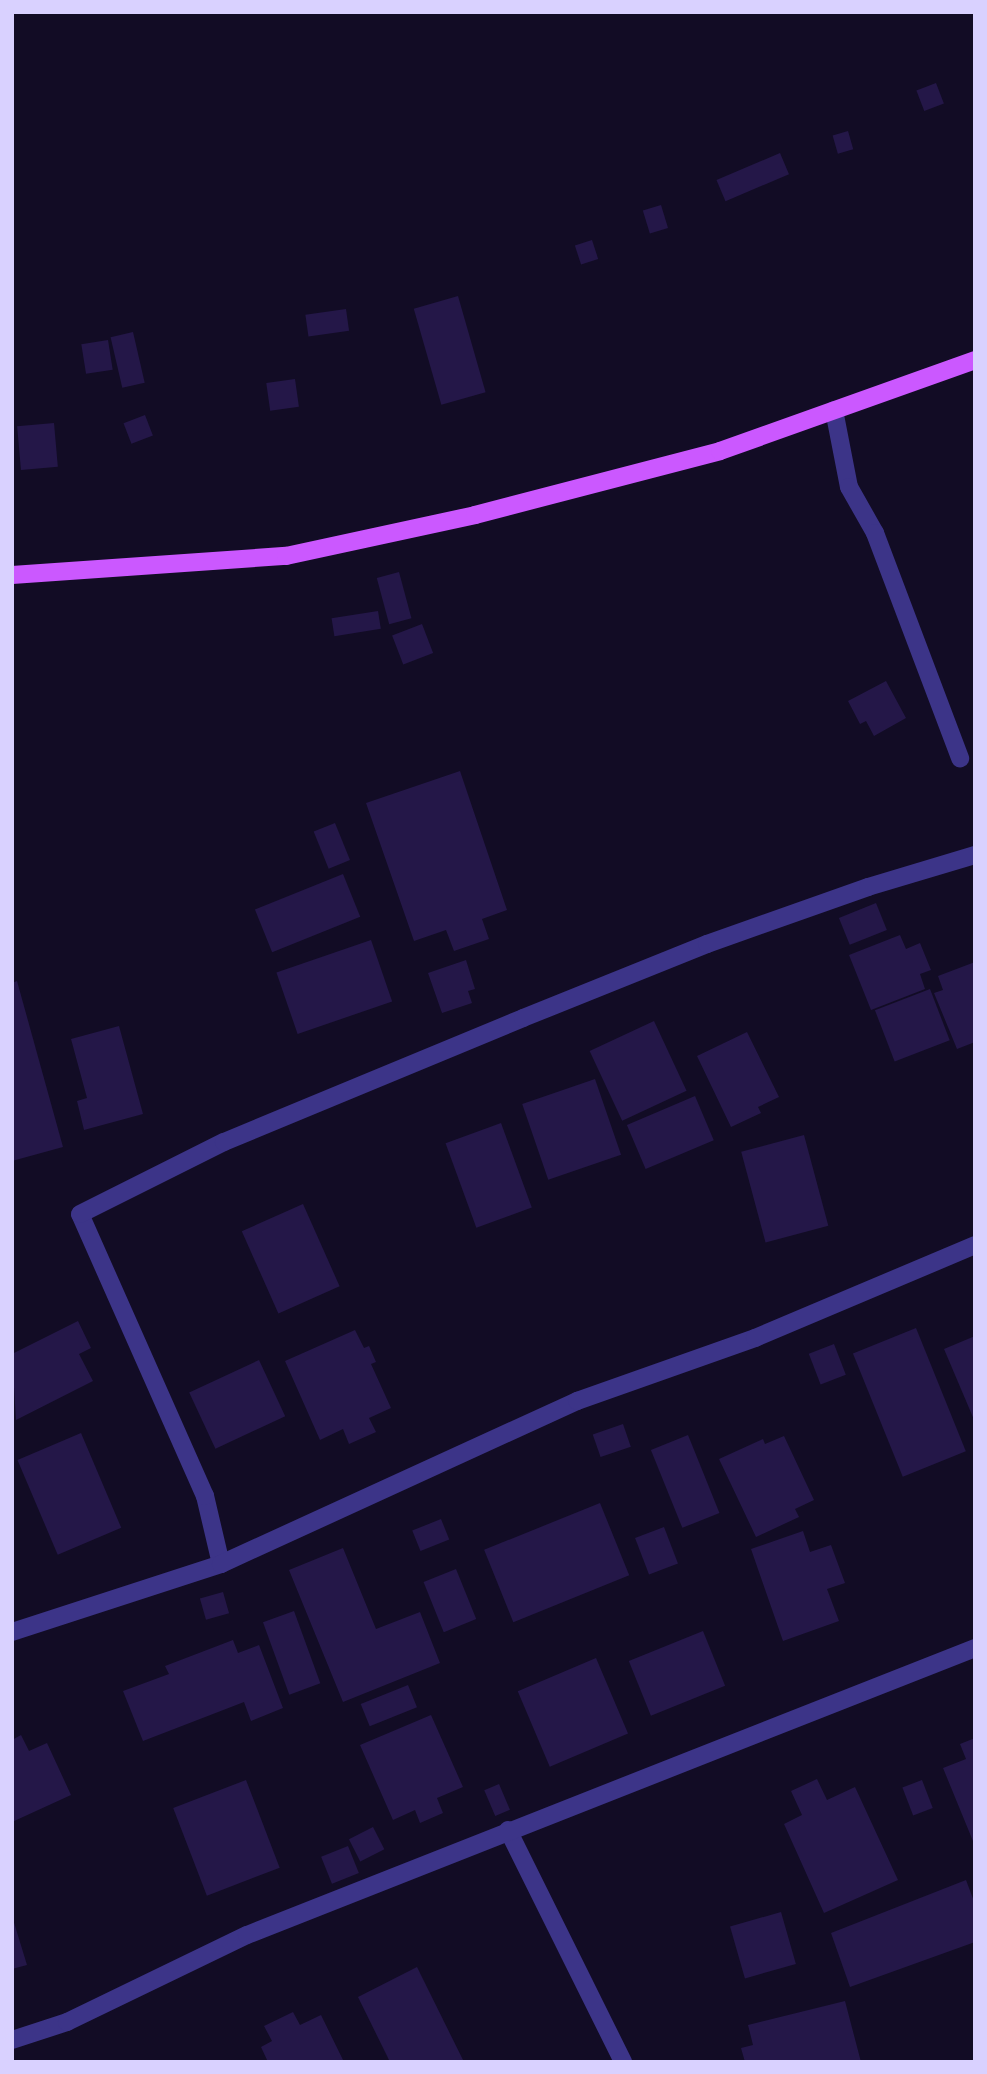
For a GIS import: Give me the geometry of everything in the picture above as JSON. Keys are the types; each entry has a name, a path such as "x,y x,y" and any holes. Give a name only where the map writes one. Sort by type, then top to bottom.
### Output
{"main road":[{"path":"12,575 286,556 475,515 720,451 975,360"}],"street":[{"path":"834,410 849,487 875,533 960,758"},
{"path":"221,1564 205,1496 80,1214 224,1142 523,1018 720,940 868,887 975,855"},
{"path":"12,1632 221,1564 577,1401 755,1338 975,1245"},
{"path":"12,2040 67,2022 247,1935 508,1830 692,1762 975,1648"},
{"path":"508,1830 624,2062"}],"building":[{"path":"936,83 944,104 924,111 916,91"},
{"path":"848,131 853,149 838,154 833,135"},
{"path":"780,153 789,174 725,201 716,180"},
{"path":"661,205 668,228 650,234 643,211"},
{"path":"592,240 598,259 581,265 575,246"},
{"path":"458,296 486,392 441,405 414,309"},
{"path":"346,309 349,331 308,336 305,315"},
{"path":"133,332 145,383 122,388 111,337"},
{"path":"108,340 113,370 86,374 81,344"},
{"path":"295,379 299,407 270,411 266,383"},
{"path":"145,415 153,436 131,444 124,423"},
{"path":"54,423 58,467 21,470 17,426"},
{"path":"399,572 411,618 389,624 377,578"},
{"path":"378,611 381,629 334,636 332,618"},
{"path":"422,624 433,653 403,664 392,635"},
{"path":"886,681 906,718 874,736 866,721 860,724 848,701"},
{"path":"460,771 507,910 482,919 489,939 454,951 446,930 414,941 366,803"},
{"path":"335,823 350,860 329,869 314,832"},
{"path":"343,874 360,917 272,952 255,910"},
{"path":"876,903 887,930 850,945 839,918"},
{"path":"900,935 906,949 920,943 931,970 920,974 925,989 871,1010 849,955"},
{"path":"371,940 392,1001 298,1034 276,973"},
{"path":"466,960 475,989 468,991 472,1003 442,1013 428,973"},
{"path":"975,962 975,1042 957,1049 934,993 943,990 938,976"},
{"path":"17,981 63,1147 12,1161 12,983"},
{"path":"930,989 950,1040 895,1061 875,1010"},
{"path":"654,1021 687,1091 622,1121 590,1051"},
{"path":"119,1026 143,1114 84,1130 77,1101 87,1098 71,1039"},
{"path":"747,1032 779,1097 758,1107 761,1113 731,1127 697,1056"},
{"path":"595,1079 621,1155 548,1180 522,1104"},
{"path":"695,1096 714,1140 646,1169 627,1125"},
{"path":"501,1123 532,1208 476,1228 446,1143"},
{"path":"804,1135 828,1226 766,1243 741,1152"},
{"path":"303,1204 340,1286 278,1313 242,1231"},
{"path":"78,1321 91,1348 79,1354 93,1381 16,1420 12,1354"},
{"path":"916,1328 966,1451 903,1477 853,1353"},
{"path":"355,1330 364,1348 369,1346 376,1362 371,1364 391,1408 369,1418 376,1432 349,1444 343,1429 320,1440 285,1361"},
{"path":"975,1336 975,1422 944,1349"},
{"path":"834,1344 846,1375 821,1384 809,1354"},
{"path":"259,1360 285,1416 215,1449 189,1393"},
{"path":"623,1424 631,1447 601,1457 593,1434"},
{"path":"81,1433 121,1528 58,1555 17,1460"},
{"path":"688,1435 719,1513 682,1528 651,1450"},
{"path":"784,1436 814,1500 795,1509 799,1517 756,1537 719,1459 763,1439 765,1444"},
{"path":"600,1503 629,1575 513,1622 484,1550"},
{"path":"441,1519 449,1539 420,1551 412,1531"},
{"path":"664,1527 678,1563 649,1575 635,1538"},
{"path":"803,1531 810,1552 831,1545 845,1583 827,1589 839,1621 783,1641 751,1549"},
{"path":"343,1548 376,1629 420,1612 440,1663 343,1702 289,1570"},
{"path":"456,1569 476,1619 444,1632 424,1582"},
{"path":"223,1592 229,1613 206,1620 200,1599"},
{"path":"294,1611 320,1683 289,1695 263,1622"},
{"path":"703,1631 725,1686 651,1716 629,1661"},
{"path":"233,1640 238,1653 259,1645 283,1708 251,1721 244,1702 143,1741 123,1691 169,1674 165,1666"},
{"path":"596,1658 628,1733 550,1767 518,1691"},
{"path":"408,1685 417,1707 370,1726 361,1704"},
{"path":"431,1715 463,1787 437,1798 443,1813 420,1823 415,1810 393,1820 360,1745"},
{"path":"21,1735 29,1751 47,1743 71,1795 12,1822 12,1740"},
{"path":"975,1738 975,1846 943,1768 966,1759 960,1744"},
{"path":"817,1779 827,1800 855,1787 898,1880 824,1913 784,1824 802,1815 791,1791"},
{"path":"246,1780 280,1868 207,1896 173,1808"},
{"path":"922,1780 933,1808 913,1816 902,1788"},
{"path":"499,1784 510,1810 495,1816 484,1790"},
{"path":"373,1827 384,1849 360,1862 349,1839"},
{"path":"348,1846 359,1873 332,1884 321,1857"},
{"path":"966,1880 975,1904 975,1942 850,1987 831,1933"},
{"path":"781,1912 796,1964 745,1979 730,1927"},
{"path":"12,1916 27,1965 12,1969"},
{"path":"417,1967 464,2062 390,2062 358,1997"},
{"path":"845,2001 861,2062 745,2062 741,2048 753,2045 748,2025"},
{"path":"293,2012 300,2025 321,2015 344,2062 268,2062 261,2047 272,2041 264,2026"}]}
